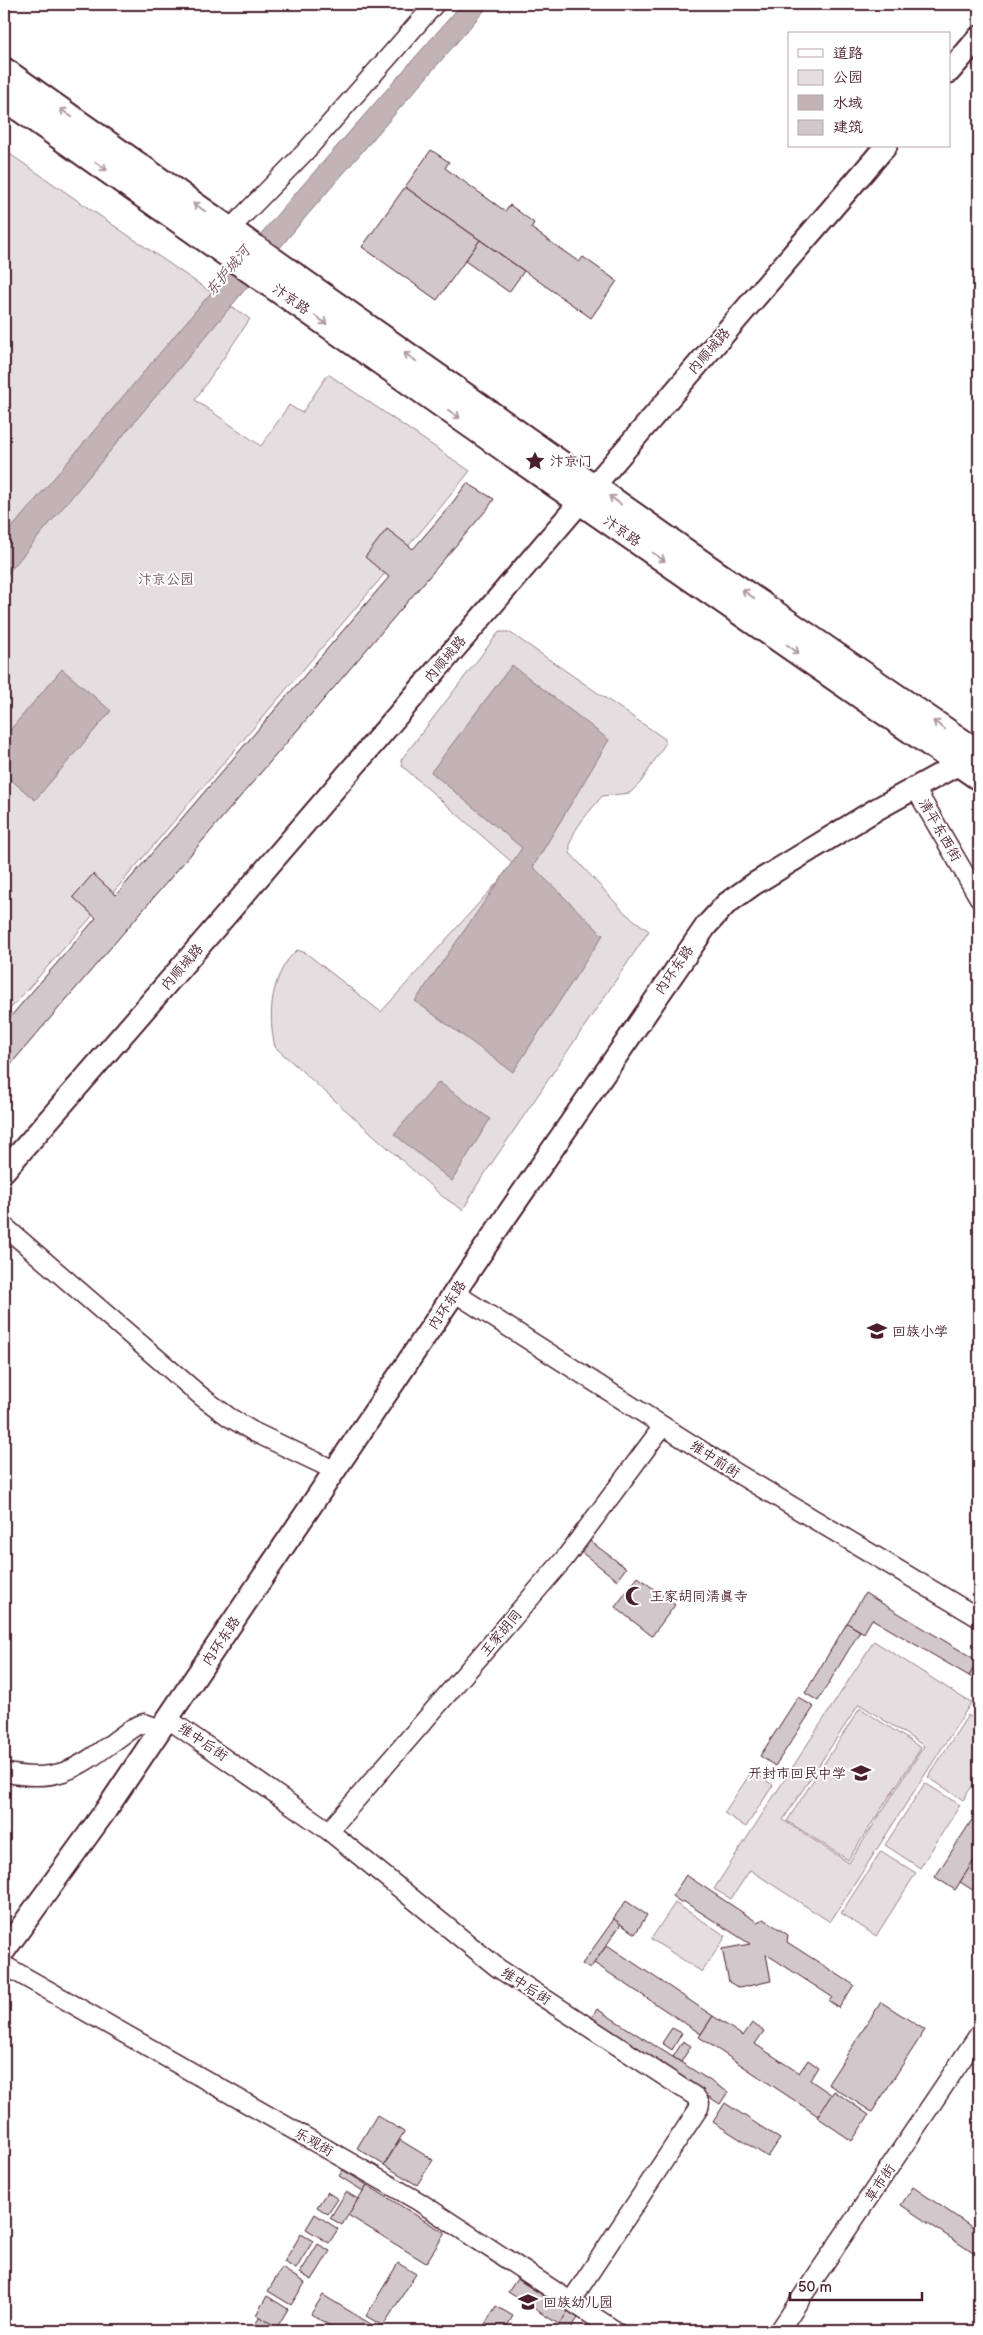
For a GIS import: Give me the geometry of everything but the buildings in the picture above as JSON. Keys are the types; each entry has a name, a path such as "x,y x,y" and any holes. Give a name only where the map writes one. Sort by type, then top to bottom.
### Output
{"main road":[{"path":"4,70 231,239"},
{"path":"4,98 231,239"},
{"name":"汴京路","path":"231,239 273,274 586,493 975,755 979,778"}],"street":[{"path":"231,239 435,4"},
{"path":"950,71 979,37"},
{"name":"内顺城路","path":"4,1172 199,948 586,493 884,148"},
{"name":"内环东路","path":"4,1951 106,1810 674,969 713,918 726,904 754,884 915,788 975,755"},
{"name":"清平东西街","path":"915,788 979,898"},
{"path":"4,1226 202,1397 228,1417 336,1471"},
{"name":"维中前街","path":"455,1292 662,1426 830,1530 979,1618"},
{"name":"王家胡同","path":"329,1832 565,1558 662,1426"},
{"path":"4,1772 26,1778 50,1776 71,1771 134,1727 144,1723 164,1724"},
{"name":"维中后街","path":"164,1724 329,1832 498,1968 696,2097 700,2103 699,2108 570,2301"},
{"name":"乐观街","path":"4,1965 418,2201 616,2331"},
{"name":"草市街","path":"779,2331 979,2034"}],"green space":[{"name":"汴京公园","path":"4,150 250,319 195,400 261,446 289,405 302,413 328,374 470,471 124,880 4,1016"},
{"path":"499,632 509,632 665,739 665,744 641,782 630,793 602,796 580,823 570,845 570,853 625,913 649,931 477,1185 463,1210 443,1197 275,1047 271,1022 273,995 281,970 297,950 306,953 381,1012 514,864 402,766 401,760"},
{"path":"874,1641 971,1703 830,1922 750,1870 731,1899 714,1889","holes":["859,1704 924,1746 849,1863 783,1820"]},
{"path":"860,1708 921,1748 848,1860 787,1821"},
{"path":"968,1715 979,1722 979,1775 963,1800 928,1777"},
{"path":"752,1771 773,1785 746,1827 724,1813"},
{"path":"925,1783 960,1805 920,1868 885,1845"},
{"path":"881,1851 916,1873 876,1936 841,1913"},
{"path":"675,1903 726,1936 702,1972 651,1939"}],"water":[{"path":"462,4 490,4 304,219 4,578 4,537 287,203"},
{"path":"512,665 609,740 533,867 603,935 513,1072 415,1001 522,848 431,772"},
{"path":"62,669 111,711 35,800 4,774 4,737"},
{"path":"439,1082 490,1119 452,1181 394,1134"}],"place":[{"name":"汴京门","path":"535,461"},
{"name":"回族小学","path":"877,1331"},
{"name":"王家胡同清真寺","path":"635,1596"},
{"name":"开封市回民中学","path":"861,1773"},
{"name":"回族幼儿园","path":"528,2302"}],"water label":[{"name":"东护城河","path":"228,271"}]}
